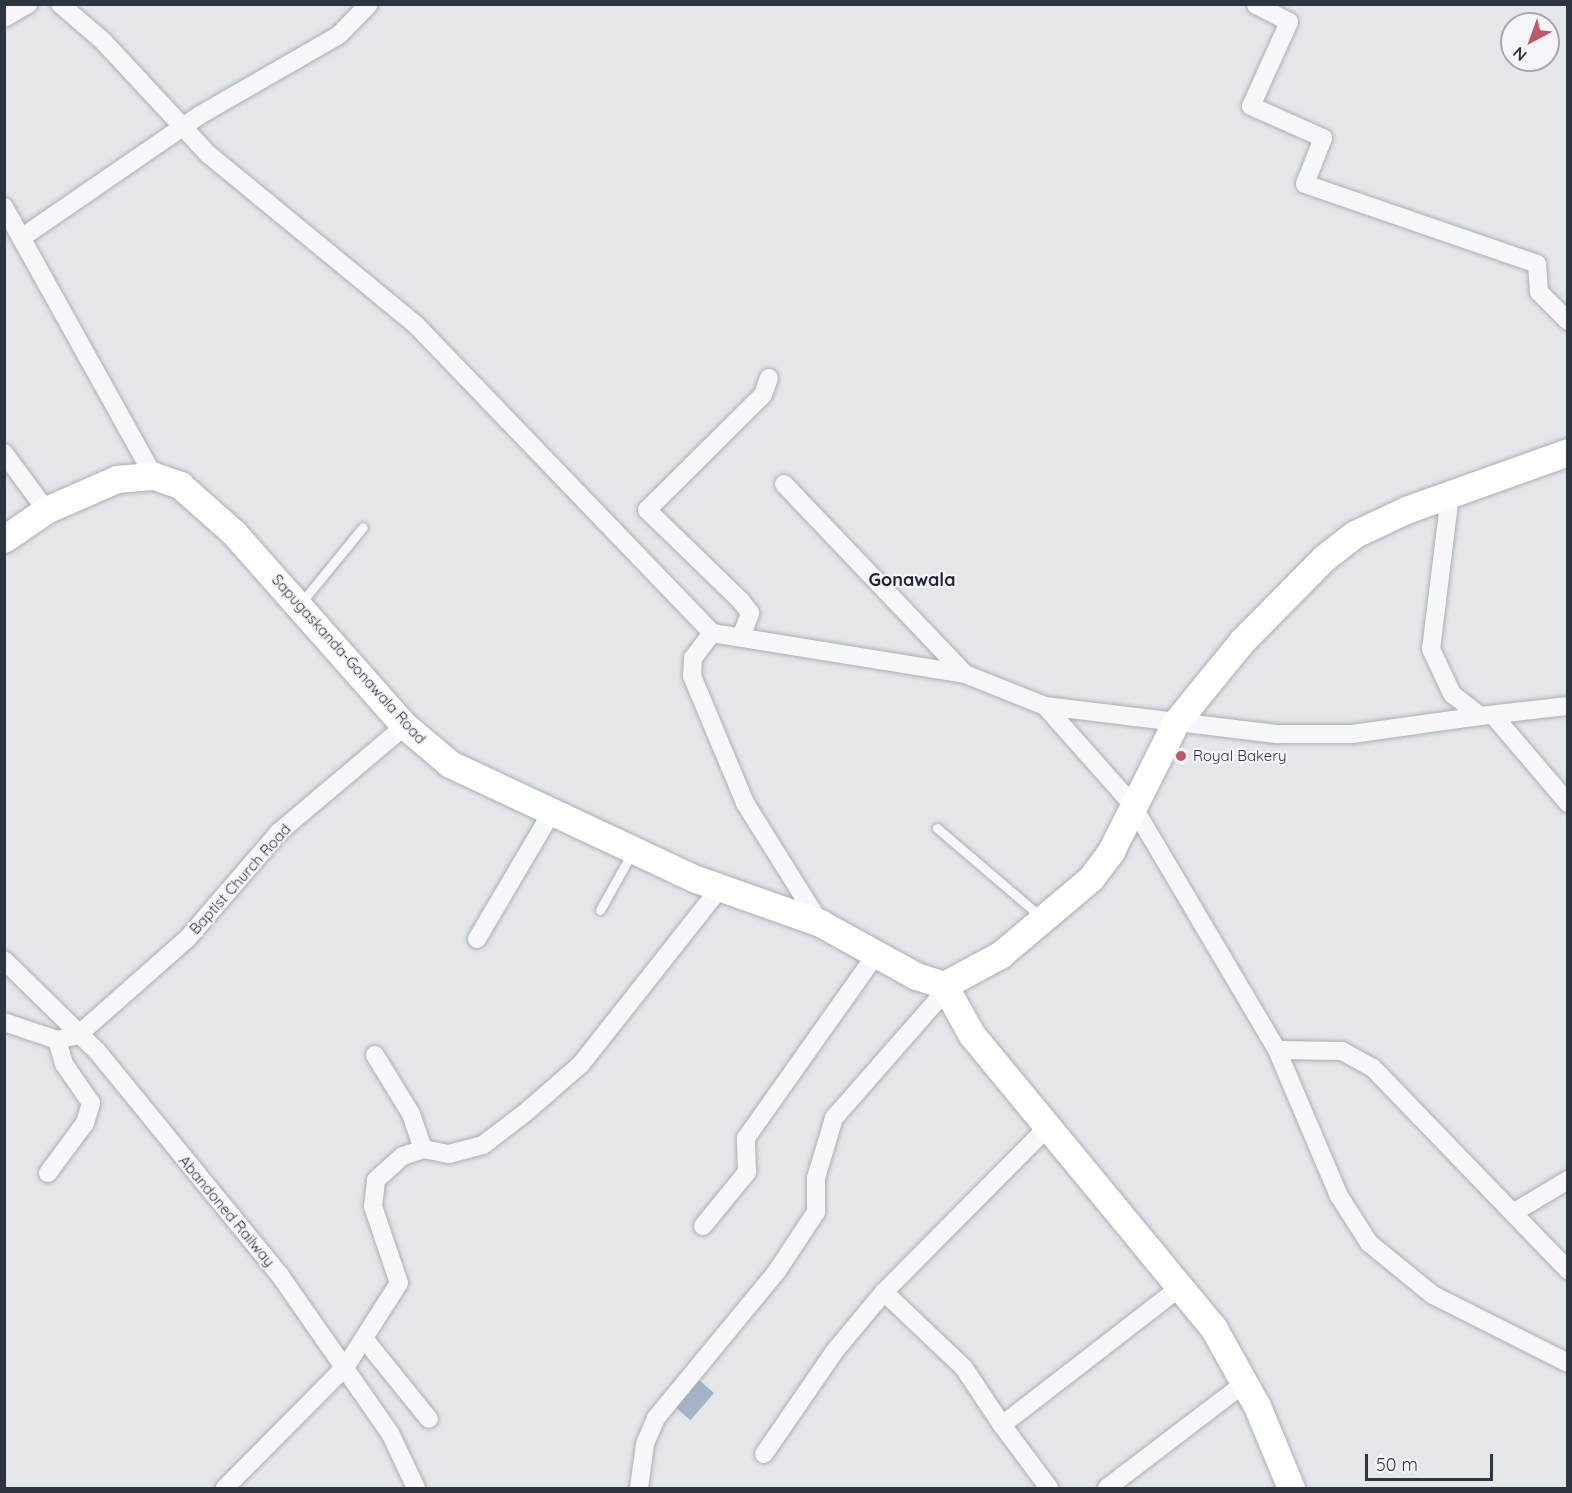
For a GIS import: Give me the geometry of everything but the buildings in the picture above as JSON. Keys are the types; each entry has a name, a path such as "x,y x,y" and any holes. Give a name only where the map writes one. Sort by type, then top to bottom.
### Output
{"street":[{"path":"4,18 28,4"},
{"path":"60,4 103,41 182,128 416,325 712,633 965,674 1045,706 1278,734 1352,734 1568,706"},
{"path":"24,236 182,128 339,35 369,4"},
{"path":"1256,5 1290,22 1251,106 1323,138 1305,184 1537,264 1539,292 1568,321"},
{"path":"4,207 24,236 154,476"},
{"path":"741,636 750,614 741,601 647,510 762,395 769,378"},
{"path":"4,453 46,510"},
{"path":"639,1488 645,1443 661,1410 777,1271 816,1212 816,1178 834,1118 944,988 1000,955 1045,920 1104,863 1131,803 1176,722 1242,641 1344,540 1450,495 1568,453"},
{"name":"Sapugaskanda-Gonawala Road","path":"4,539 46,510 117,479 154,476 180,485 201,500 300,604 405,726 466,773 554,810 720,888 820,923 924,981 944,988"},
{"path":"784,484 965,674"},
{"path":"1450,495 1431,650 1452,694 1486,715 1568,803"},
{"path":"712,633 693,658 692,676 745,803 820,923"},
{"path":"1045,706 1131,803 1277,1050 1339,1196 1370,1243 1432,1296 1566,1359"},
{"name":"Baptist Church Road","path":"78,1035 187,939 279,832 405,726"},
{"path":"477,939 554,810"},
{"path":"225,1488 346,1366 366,1341 399,1283 373,1206 376,1180 404,1156 423,1149 449,1154 483,1145 581,1064 720,888"},
{"path":"703,1226 747,1172 746,1138 877,953"},
{"name":"Abandoned Railway","path":"4,960 78,1035 272,1265 346,1366 390,1434 416,1488"},
{"path":"944,988 960,1020 1047,1128 1182,1286 1245,1383 1291,1488"},
{"path":"4,1022 57,1040 78,1035"},
{"path":"48,1173 85,1123 91,1103 64,1064 57,1040"},
{"path":"1277,1050 1342,1051 1373,1068 1568,1270"},
{"path":"375,1056 411,1114 423,1149"},
{"path":"764,1454 834,1352 884,1292 1047,1128"},
{"path":"1514,1213 1568,1180"},
{"path":"1002,1425 1182,1286"},
{"path":"884,1292 964,1368 1002,1425 1049,1488"},
{"path":"366,1341 429,1419"},
{"path":"1107,1488 1245,1383"}],"lane":[{"path":"300,604 363,527"},
{"path":"937,828 1045,920"},
{"path":"600,910 634,849"}],"water":[{"path":"699,1380 714,1393 690,1420 675,1407"}],"place":[{"name":"Royal Bakery","path":"1181,756"}],"district":[{"name":"Gonawala","path":"912,580"}]}
